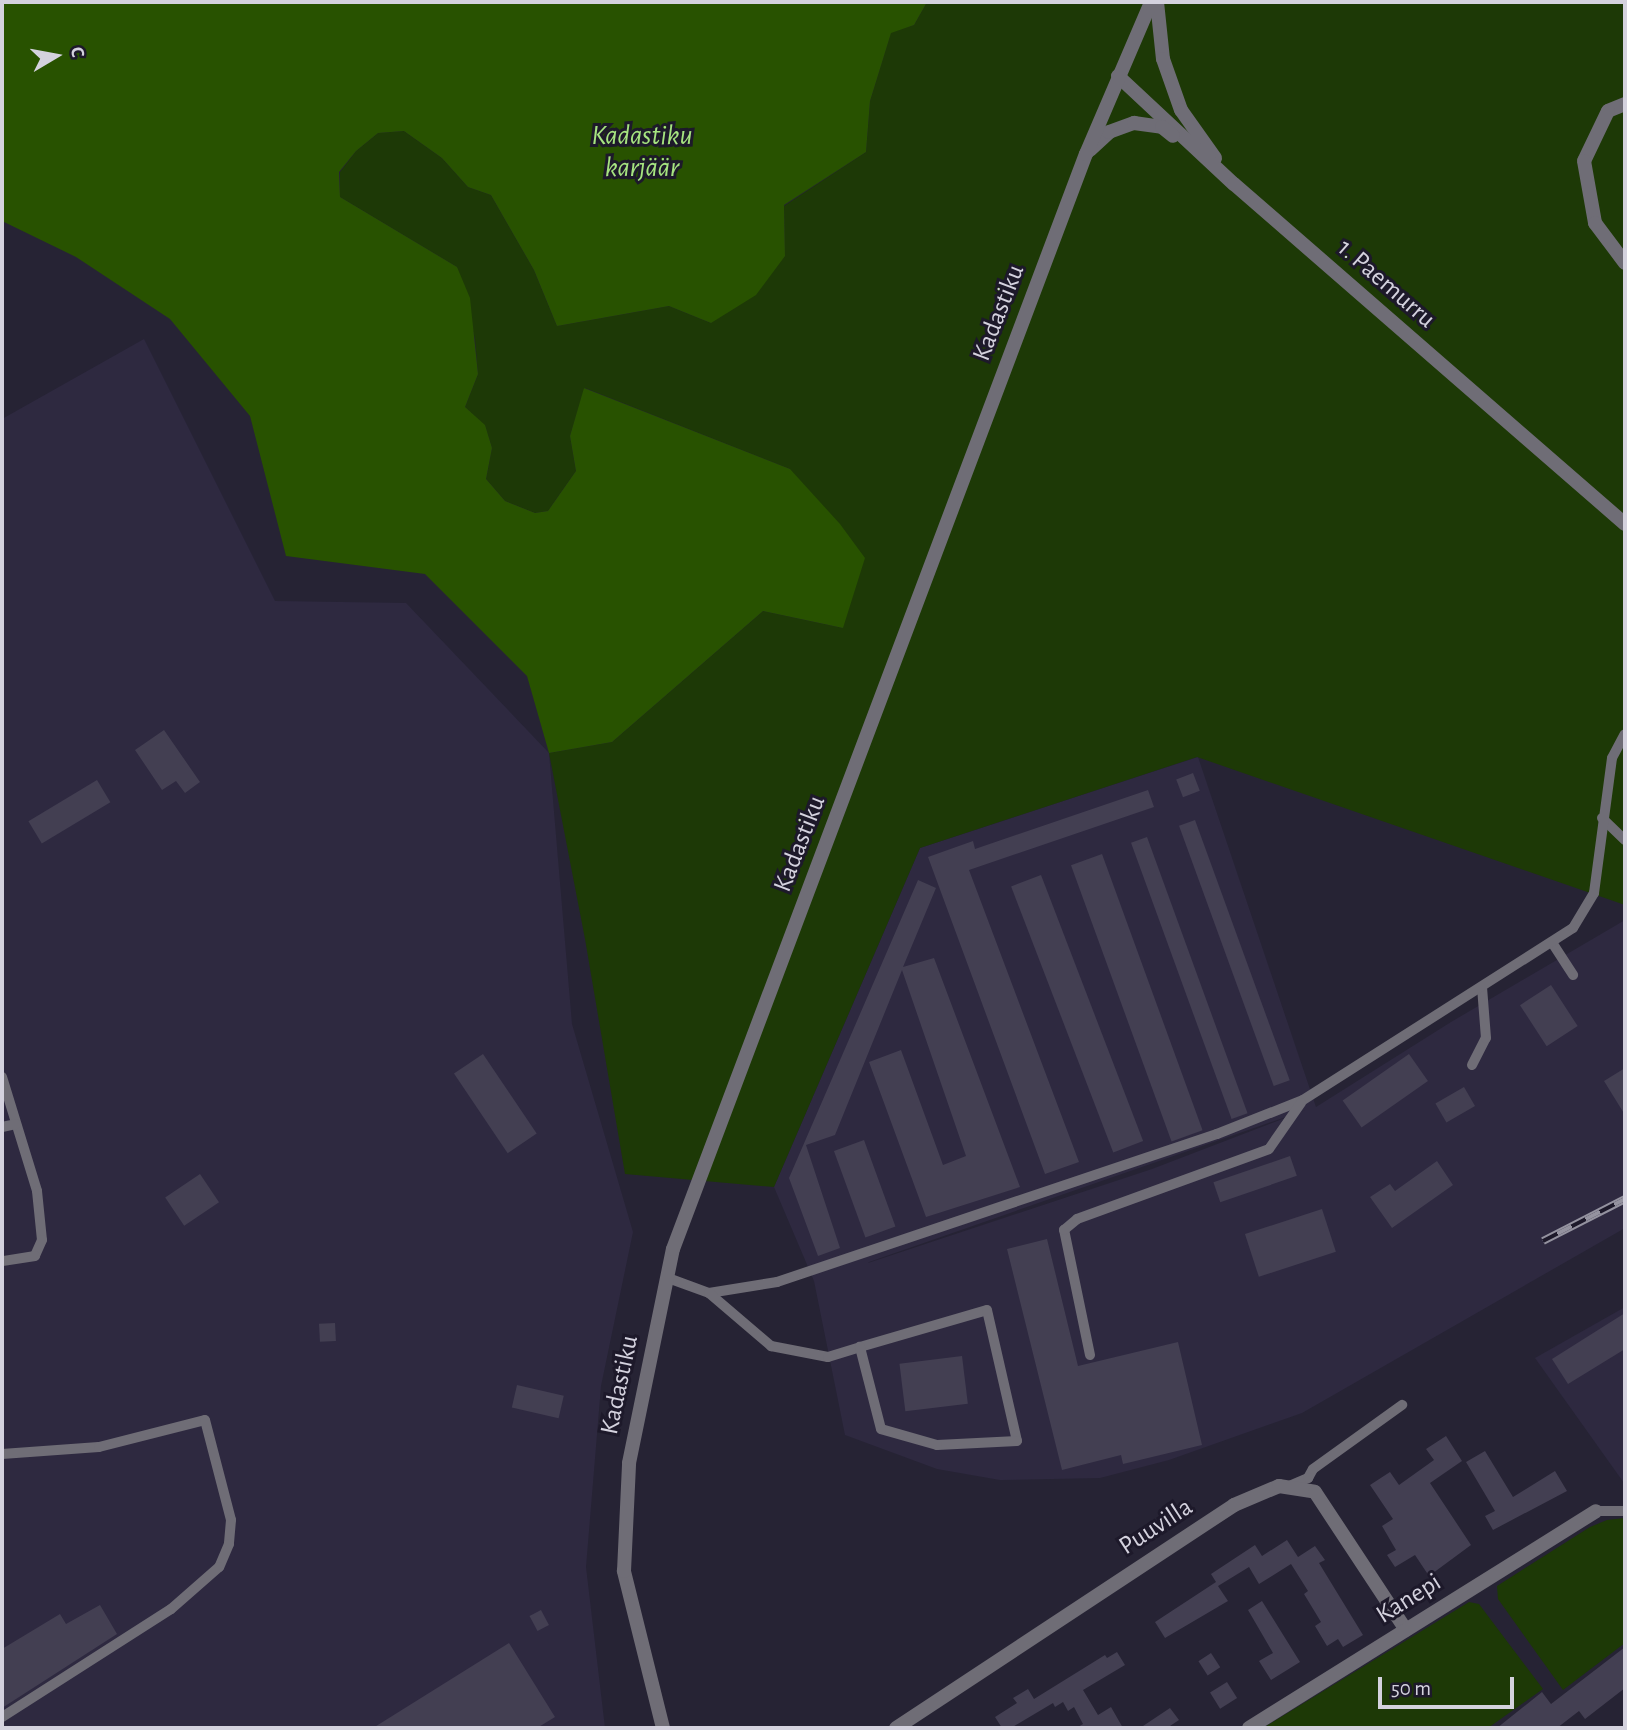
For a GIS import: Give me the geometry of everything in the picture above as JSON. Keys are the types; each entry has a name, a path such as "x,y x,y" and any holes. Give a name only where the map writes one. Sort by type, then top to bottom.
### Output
{"street":[{"name":"Kadastiku","path":"663,1728 624,1571 629,1463 673,1249 1086,154 1150,2"},
{"path":"1157,2 1163,60 1181,110 1234,184"},
{"name":"1. Paemurru","path":"1118,76 1234,184 1625,524"},
{"path":"1625,104 1608,111 1584,161 1595,223 1625,263"},
{"path":"1086,154 1109,132 1135,123 1148,123 1161,127 1234,184"},
{"name":"Puuvilla","path":"896,1728 1234,1505 1279,1486 1285,1487"},
{"path":"1285,1487 1315,1492 1406,1630"},
{"name":"Kanepi","path":"1249,1728 1597,1511"}],"lane":[{"path":"709,1293 778,1282 836,1264 1217,1135 1303,1100 1553,944 1573,928 1594,893 1612,758 1625,734"},
{"path":"1602,818 1625,840"},
{"path":"1553,944 1573,975"},
{"path":"1472,1065 1486,1038 1482,987"},
{"path":"2,1077 37,1191 42,1240 35,1256 2,1261"},
{"path":"1090,1355 1064,1230 1077,1219 1269,1149 1303,1100"},
{"path":"2,1127 16,1124"},
{"path":"668,1278 709,1293 771,1346 828,1357 860,1347 987,1310 1017,1441 937,1445 881,1429 860,1347"},
{"path":"1285,1487 1308,1478 1314,1469 1402,1405"},
{"path":"2,1454 99,1447 205,1420 231,1520 229,1544 219,1567 171,1609 2,1717"},
{"path":"1597,1511 1625,1511"}],"shaded area":[{"path":"927,2 1625,2 1625,905 1197,757 920,848 774,1187 625,1174 585,939 549,753 612,742 763,611 843,628 790,469 585,388 570,436 576,471 548,511 535,513 505,501 486,479 492,448 485,426 465,407 478,374 475,339 457,267 340,197 340,172 356,151 378,133 404,131 442,158 468,187 491,195 534,270 557,326 669,306 711,323 785,256 784,206 866,152 870,101 891,32 914,25"},
{"path":"144,339 275,601 406,603 549,753 572,1024 633,1232 601,1386 586,1567 605,1728 2,1728 2,419"},
{"path":"1198,757 1316,1107 1451,1022 1625,920 1625,1228 1302,1413 1169,1460 1100,1478 1000,1480 937,1469 845,1435 814,1281 774,1187 920,848","holes":["1306,1110 1152,1169 868,1263"]},
{"path":"1625,1307 1625,1482 1624,1483 1535,1358"},
{"path":"1625,1518 1625,1643 1563,1690 1498,1599 1497,1586 1590,1527 1607,1520"},
{"path":"1469,1602 1479,1604 1543,1689 1488,1728 1263,1728"}],"water":[{"name":"Kadastiku karjäär","path":"2,2 927,2 914,25 891,33 870,101 866,152 784,205 785,256 756,295 711,323 669,306 557,326 534,270 491,195 468,187 442,158 404,131 378,133 356,151 339,172 340,197 457,267 470,298 478,374 465,407 485,425 492,448 486,479 505,501 535,513 548,511 576,471 570,436 584,388 790,469 840,524 865,558 843,628 763,611 612,742 549,753 527,676 425,574 286,556 250,416 170,319 76,257 2,221"}],"building":[{"path":"164,730 200,782 185,793 176,781 162,790 135,750"},
{"path":"1193,773 1200,791 1183,797 1176,779"},
{"path":"97,780 110,802 42,843 28,821"},
{"path":"1148,790 1154,807 969,870 1079,1162 1045,1174 928,857 973,841 975,849"},
{"path":"1195,820 1290,1080 1274,1086 1179,826"},
{"path":"1147,837 1248,1113 1232,1119 1131,843"},
{"path":"1102,854 1203,1130 1172,1142 1071,865"},
{"path":"1041,875 1143,1141 1113,1153 1011,886"},
{"path":"918,880 936,888 903,967 934,958 1020,1187 926,1217 869,1062 901,1050 943,1165 966,1156 902,970 835,1135 806,1145 840,1248 818,1256 789,1178"},
{"path":"1551,985 1578,1026 1547,1046 1520,1005"},
{"path":"483,1054 537,1134 508,1153 454,1074"},
{"path":"1409,1054 1428,1081 1362,1127 1343,1100"},
{"path":"1625,1068 1625,1115 1604,1081"},
{"path":"1464,1087 1475,1106 1446,1123 1435,1104"},
{"path":"864,1140 895,1226 865,1237 834,1151"},
{"path":"1290,1156 1297,1176 1220,1202 1213,1182"},
{"path":"1437,1161 1453,1185 1392,1228 1370,1197 1390,1184 1395,1191"},
{"path":"200,1174 219,1202 184,1226 165,1197"},
{"path":"1322,1209 1336,1252 1259,1277 1245,1234"},
{"path":"1047,1239 1078,1366 1178,1342 1202,1445 1123,1464 1121,1455 1062,1470 1007,1249"},
{"path":"1625,1313 1625,1349 1568,1384 1552,1359"},
{"path":"335,1323 336,1341 320,1342 319,1324"},
{"path":"962,1356 968,1404 905,1411 899,1364"},
{"path":"517,1385 564,1396 559,1418 512,1407"},
{"path":"1446,1436 1462,1461 1430,1483 1471,1545 1429,1576 1415,1555 1395,1567 1387,1555 1396,1550 1382,1526 1393,1519 1370,1485 1390,1472 1399,1485 1434,1460 1426,1449"},
{"path":"1485,1451 1513,1497 1555,1471 1567,1491 1493,1530 1485,1516 1495,1511 1466,1462"},
{"path":"1287,1540 1298,1557 1315,1546 1325,1560 1319,1563 1363,1635 1343,1647 1338,1639 1327,1646 1315,1626 1321,1622 1304,1594 1308,1591 1291,1564 1259,1584 1249,1567 1218,1586 1228,1601 1165,1638 1155,1622 1216,1582 1211,1574 1255,1545 1262,1556"},
{"path":"1262,1601 1300,1662 1271,1680 1259,1661 1273,1653 1248,1610"},
{"path":"100,1605 117,1634 2,1708 2,1649 60,1614 66,1624"},
{"path":"541,1610 549,1625 538,1631 530,1616"},
{"path":"509,1643 555,1717 537,1728 373,1728"},
{"path":"1625,1647 1625,1688 1585,1719 1579,1711 1557,1728 1497,1728 1542,1692 1551,1704"},
{"path":"1117,1652 1125,1665 1083,1690 1098,1715 1111,1707 1123,1728 1076,1728 1083,1724 1074,1707 1068,1711 1063,1702 1055,1707 1053,1703 1011,1728 1002,1728 995,1717 1017,1703 1013,1698 1028,1689 1034,1699 1105,1655 1107,1658"},
{"path":"1211,1653 1220,1667 1208,1675 1198,1661"},
{"path":"1227,1682 1237,1698 1220,1709 1210,1693"},
{"path":"1170,1708 1179,1720 1167,1728 1140,1728"}],"railway":[{"path":"1543,1241 1625,1199"}]}
